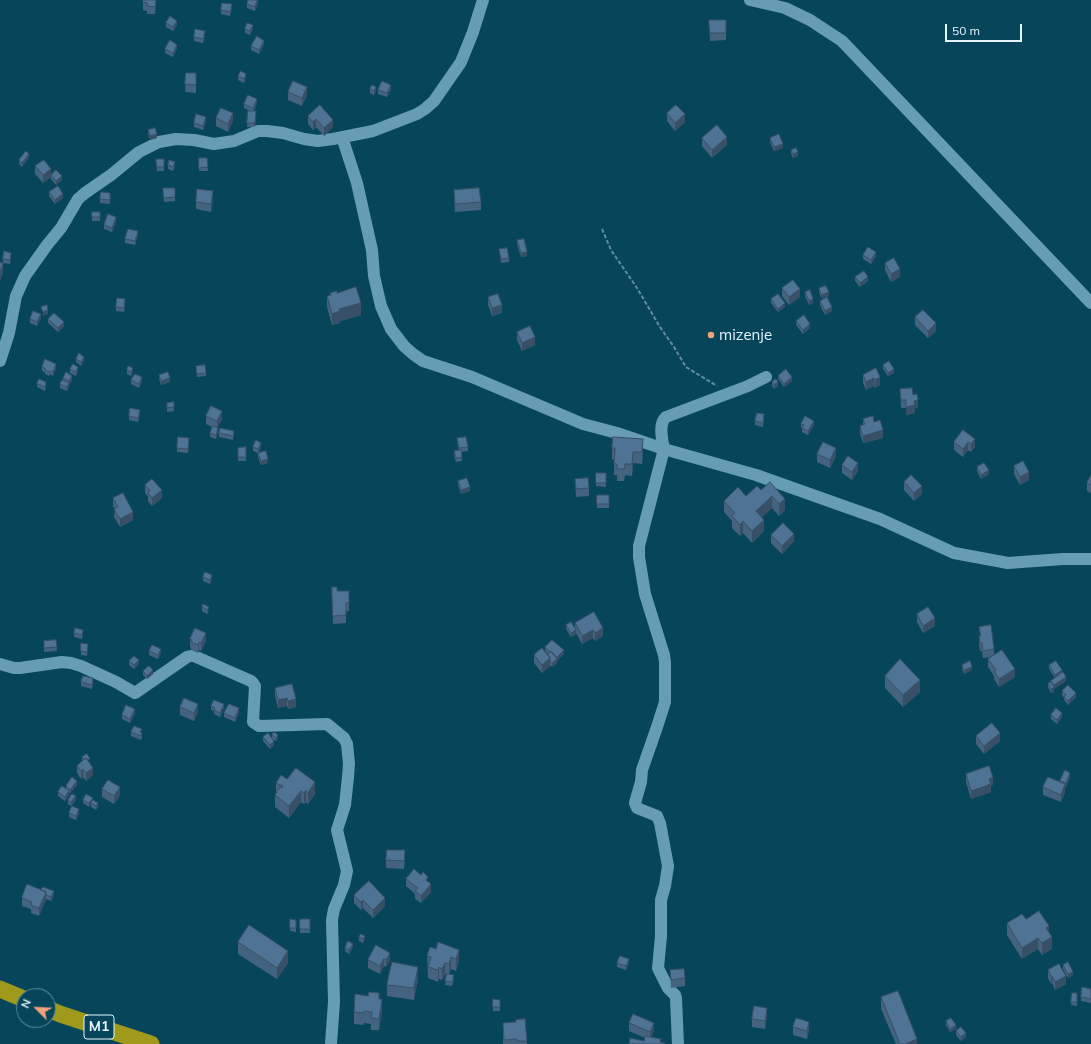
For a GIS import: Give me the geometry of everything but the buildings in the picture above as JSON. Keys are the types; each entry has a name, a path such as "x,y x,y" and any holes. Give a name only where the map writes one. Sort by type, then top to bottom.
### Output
{"highway":[{"path":"0,989 16,996"},
{"name":"M1","path":"56,1012 151,1044"}],"street":[{"path":"0,361 9,333 16,296 25,276 61,228 78,199 112,175 139,152 159,142 176,139 194,140 214,144 234,141 258,132 268,131 283,133 304,140 318,141 373,131 417,114 434,101 461,62 473,32 483,0"},
{"path":"750,0 785,8 810,20 842,41 1091,303"},
{"path":"342,137 357,183 372,250 374,276 382,306 391,329 404,346 427,363 472,377 583,424 756,475 873,516 948,551 960,555 1008,563 1063,559 1091,560"},
{"path":"678,1044 676,998 668,988 658,968 661,936 661,900 668,866 660,823 657,816 637,808 635,803 641,782 642,770 665,702 664,655 645,594 639,546 664,449 662,437 663,419 748,386 766,377"},
{"path":"0,664 20,668 62,662 71,663 82,666 110,679 135,694 187,657 194,656 253,683 255,686 253,722 256,725 327,724 344,738 347,744 349,763 348,777 345,805 337,830 347,871 344,885 334,909 332,920 334,1002 331,1044"}],"path":[{"path":"602,229 611,250 637,288 686,367 710,383 730,392"}],"place":[{"name":"mizenje","path":"711,335"}]}
